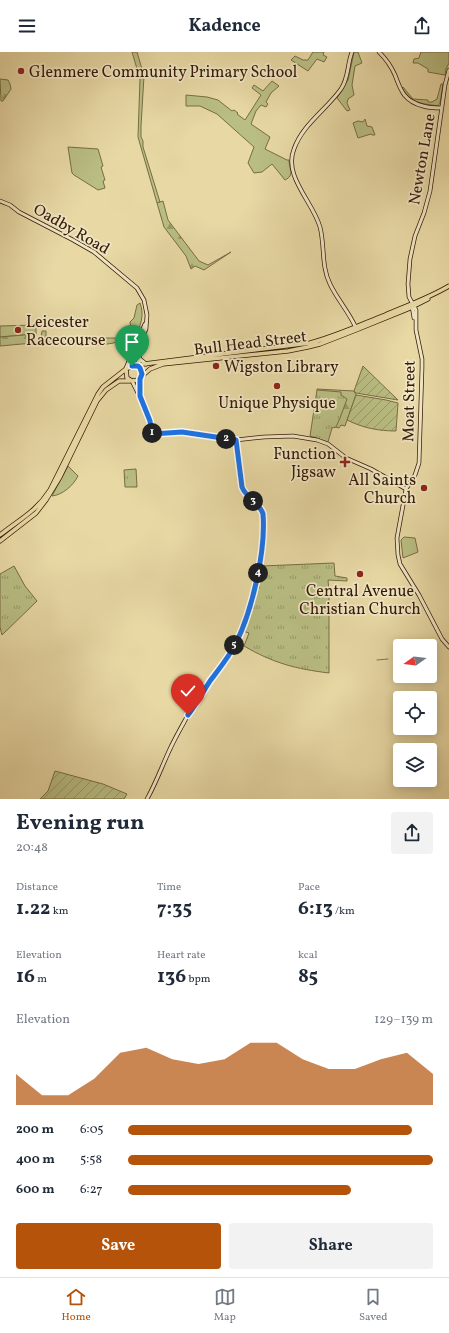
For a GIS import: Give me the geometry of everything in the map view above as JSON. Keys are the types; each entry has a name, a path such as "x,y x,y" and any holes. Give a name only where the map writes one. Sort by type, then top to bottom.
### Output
{"main road":[{"path":"352,52 349,59 347,76 343,86 300,136 293,151 292,158 295,178 320,226 325,269 330,283 356,329"},
{"path":"379,52 390,65 398,86 407,98 414,103 423,106 442,108"},
{"name":"Newton Lane","path":"409,297 408,284 410,259 415,236 424,213 430,191 445,85 449,70"},
{"name":"Oadby Road","path":"0,201 10,205 19,212 88,249 128,279 140,292 144,300 147,315 146,329 138,346 136,356 139,366"},
{"path":"415,304 449,286"},
{"name":"Moat Street","path":"406,489 415,475 419,463 422,368 422,359 417,338 415,304 409,297"},
{"name":"Bull Head Street","path":"140,378 150,369 163,364 288,351 320,344 407,309 415,304"},
{"name":"Bull Head Street","path":"139,366 183,358 306,343 325,339 356,329 385,315 415,304"},
{"name":"Oadby Road","path":"126,368 130,356 146,323"},
{"path":"138,346 140,359 146,364"},
{"path":"0,535 37,509 50,490 98,394 103,387 126,368 139,366 142,374 140,378 140,396"},
{"path":"126,368 126,374 140,396 150,421 152,434 182,432 236,440 293,436 322,441 346,458 372,469 406,489 397,543 398,555 402,568 419,595 442,639 449,648"},
{"path":"0,540 30,518 54,488 97,401 102,394 116,382 123,380 131,381 140,378"},
{"path":"147,799 157,781 169,750 188,715 236,643 252,599 263,539 263,516 262,511 244,493 236,440"}],"green space":[{"path":"132,52 137,52 144,76 141,137 160,202 157,203 138,137 140,79"},
{"path":"313,52 324,52 323,55 327,57 324,62 317,59 308,71 291,60 295,56 303,60 308,60"},
{"path":"354,52 358,52 362,63 355,66 352,85 354,95 348,99 347,103 350,110 347,111 337,98 348,80"},
{"path":"421,52 449,52 449,63 445,75 428,72 428,69 418,63 413,63 414,59 419,58"},
{"path":"0,79 8,80 11,89 3,101 1,101"},
{"path":"272,81 279,86 271,93 266,102 268,104 266,107 261,105 256,111 251,124 270,137 265,149 289,160 291,174 285,180 272,164 262,172 254,173 248,163 254,147 217,114 200,106 186,106 186,95 207,97 218,100 232,111 234,110 245,120 261,95 252,88 254,85 263,91"},
{"path":"441,84 443,84 440,103 438,106 413,100 402,88 403,87 413,99 428,100 428,102 432,102 437,99"},
{"path":"365,119 367,126 372,127 375,135 371,134 358,138 353,123 358,121 363,122"},
{"path":"68,147 98,149 103,166 101,167 105,180 103,181 105,188 98,190 72,173"},
{"path":"163,201 168,220 199,261 208,265 231,252 204,270 195,266 191,269 186,256 164,227 157,203"},
{"path":"140,303 142,317 140,325 135,338 132,337 129,339 131,329 130,322 134,318 137,305"},
{"name":"Leicester Racecourse","path":"36,325 36,334 0,337 0,326"},
{"path":"42,331 46,331 46,340 54,341 98,341 104,340 104,338 124,338 120,345 116,341 114,343 100,345 40,344"},
{"path":"36,334 33,343 0,346 0,337"},
{"path":"363,366 398,400 356,393 354,391"},
{"path":"317,389 354,391 356,395 345,426 341,425 339,428 335,427 338,415"},
{"path":"317,390 341,392 341,395 347,399 336,427 332,428 328,442 310,436"},
{"path":"356,395 398,403 396,431 371,428 347,420"},
{"path":"68,466 78,476 67,489 60,494 52,496"},
{"path":"136,469 137,487 125,487 124,470"},
{"path":"404,537 415,538 418,552 403,558 401,540"},
{"path":"334,563 335,576 347,578 347,581 328,580 329,673 275,661 244,646 249,633 243,631 253,610 262,566"},
{"path":"14,566 25,586 37,601 2,635 0,627 0,574"},
{"path":"55,771 103,784 127,794 124,799 40,799 48,791"}],"waterway":[{"path":"377,660 388,659"}],"place":[{"name":"Glenmere Community Primary School","path":"21,71"},
{"name":"Leicester Racecourse","path":"18,330"},
{"name":"Wigston Library","path":"216,366"},
{"name":"Unique Physique","path":"277,386"},
{"name":"Function Jigsaw","path":"345,462"},
{"name":"All Saints Church","path":"424,488"},
{"name":"Central Avenue Christian Church","path":"360,574"}],"route":[{"path":"132,366 138,366 141,371 140,396 150,421 152,434 182,432 214,438 236,440 244,493 257,504 263,514 263,539 258,571 252,599 243,626 230,653 188,715"}]}
